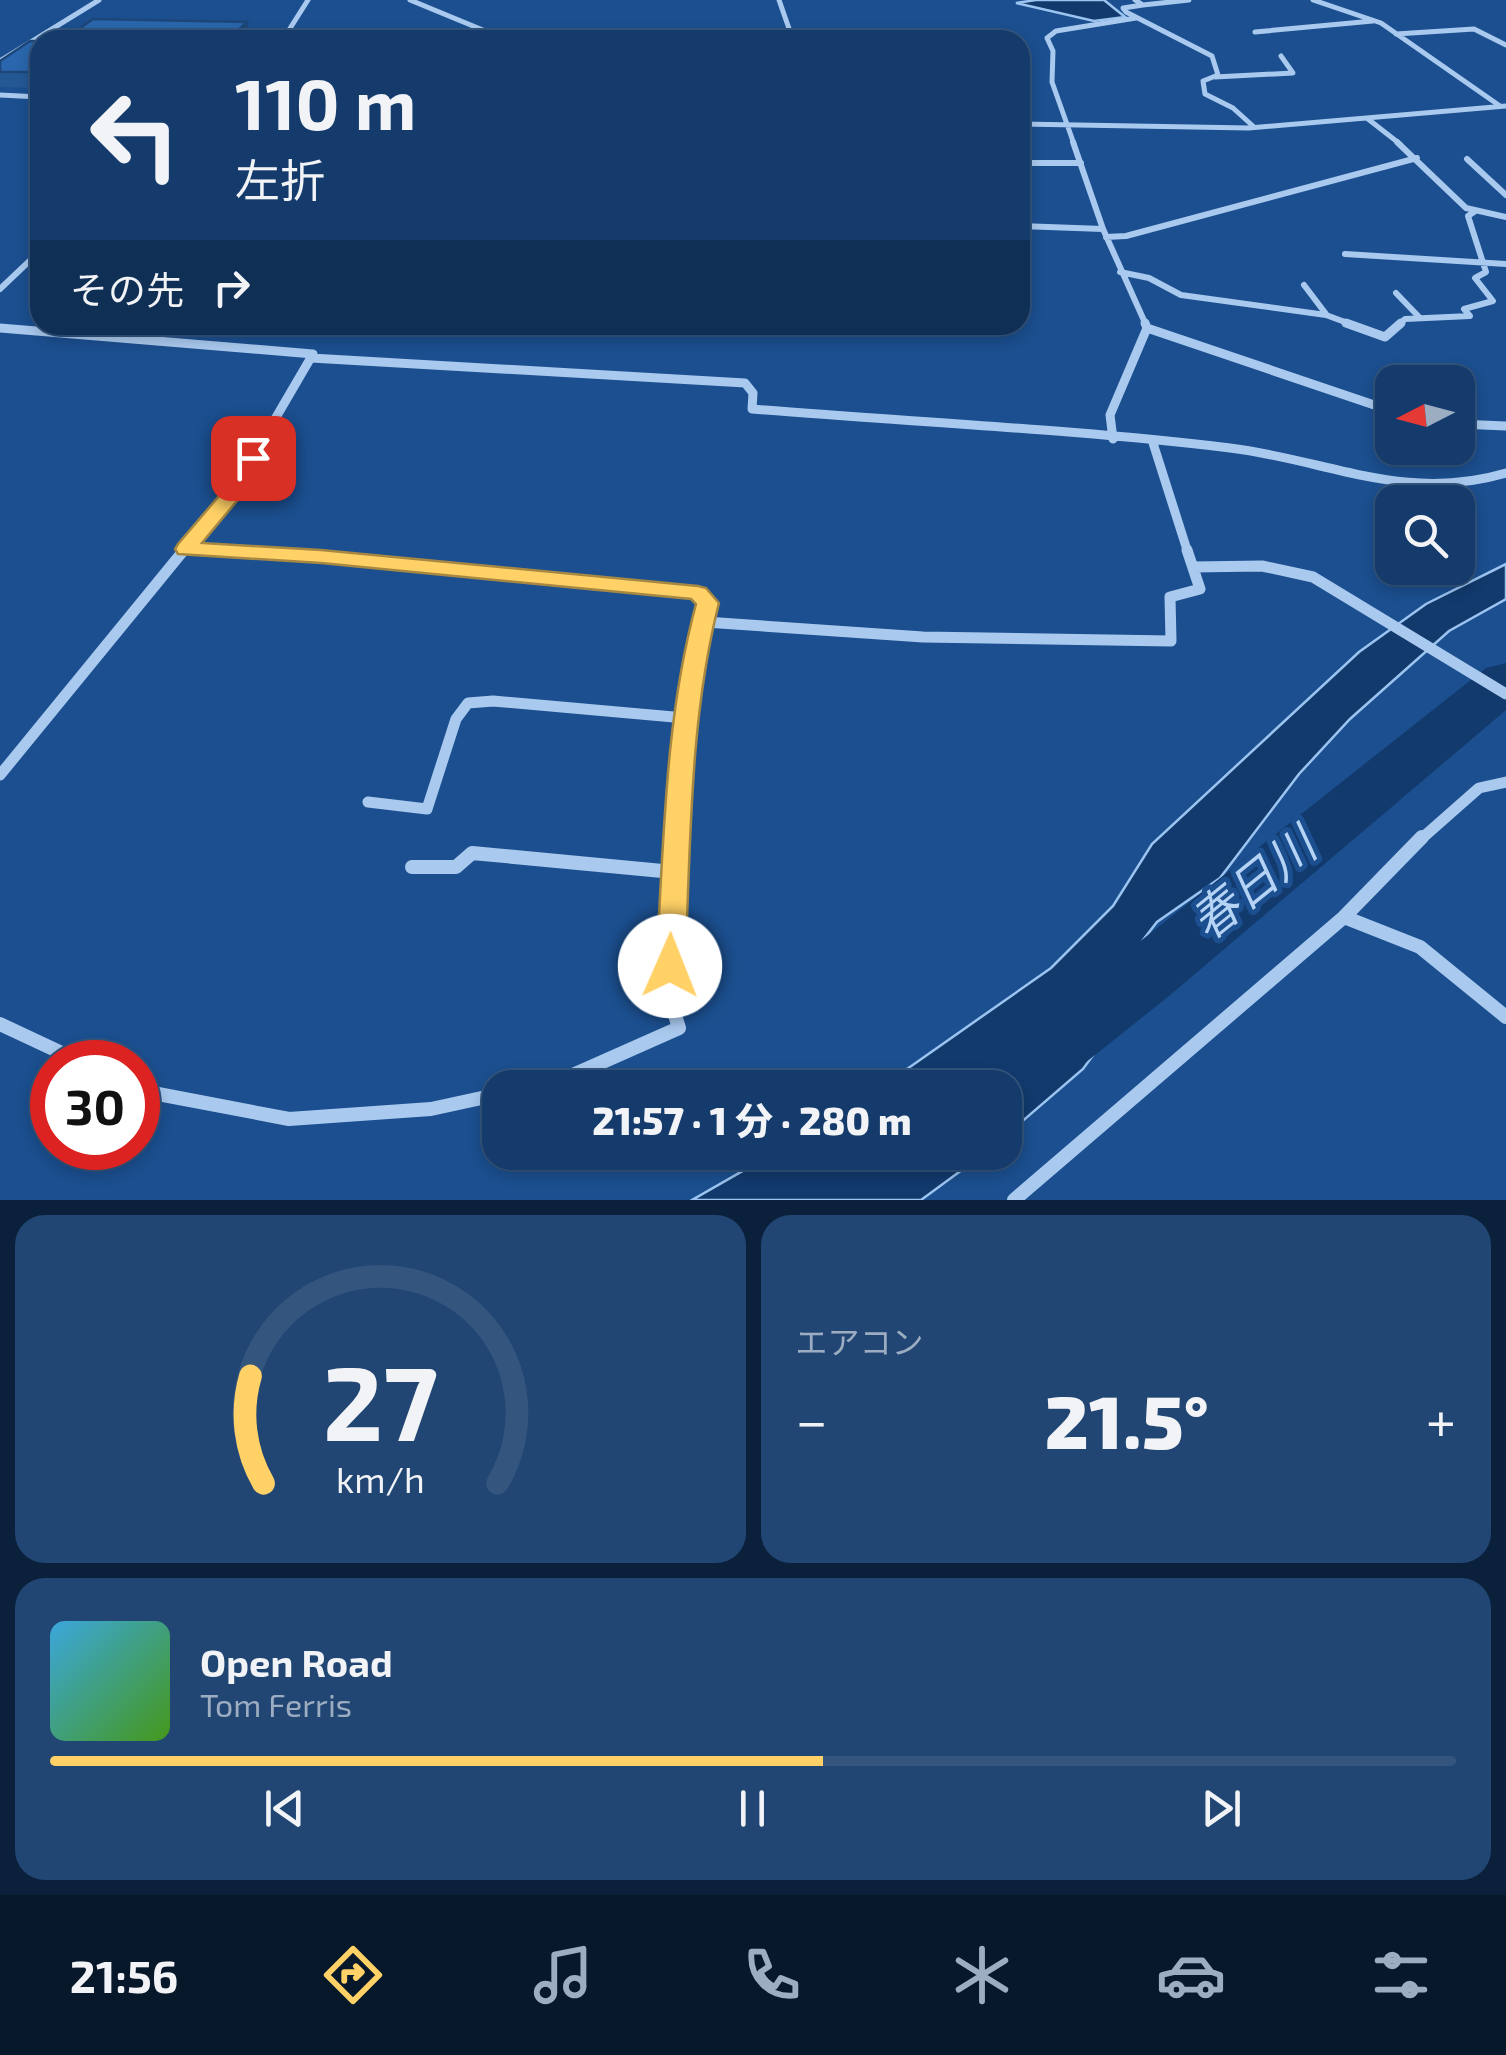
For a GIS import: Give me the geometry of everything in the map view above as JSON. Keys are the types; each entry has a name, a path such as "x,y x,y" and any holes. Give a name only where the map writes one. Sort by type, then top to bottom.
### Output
{"street":[{"path":"50,30 99,0"},
{"path":"289,30 308,0"},
{"path":"410,0 483,30"},
{"path":"780,0 790,30"},
{"path":"1135,0 1143,5"},
{"path":"1189,0 1123,8 1136,18 1202,48 1218,66 1214,77"},
{"path":"1313,0 1374,20 1504,106"},
{"path":"1136,18 1056,31 1048,38 1053,51 1052,82 1104,233 1147,328 1375,405"},
{"path":"1254,32 1374,20"},
{"path":"1395,34 1474,29 1506,45"},
{"path":"0,61 30,43"},
{"path":"1254,127 1233,108 1204,94 1203,82 1214,77 1294,73 1281,56"},
{"path":"0,96 30,96"},
{"path":"1030,124 1254,127 1504,106"},
{"path":"1368,118 1474,212 1506,217"},
{"path":"1030,227 1126,236 1417,158"},
{"path":"1467,159 1506,195"},
{"path":"1030,163 1081,164"},
{"path":"1495,184 1506,185"},
{"path":"1120,272 1149,278 1180,296 1326,315 1386,337 1405,319 1470,316 1464,310 1493,300 1475,278 1486,272 1468,216 1474,212"},
{"path":"1345,254 1506,264"},
{"path":"0,289 30,260"},
{"path":"1304,285 1326,315"},
{"path":"1396,293 1420,318"},
{"path":"0,328 30,331"},
{"path":"1113,440 1110,415 1147,328"},
{"path":"0,775 233,491 313,354 78,335"},
{"path":"311,358 746,382 753,393 752,409 1233,448 1364,477 1422,485 1469,484 1506,473"},
{"path":"1475,425 1506,426"},
{"path":"705,622 924,637 1171,641 1170,597 1200,590 1152,442"},
{"path":"186,549 321,556 698,592 708,603 685,718 673,872 670,999 678,1028 584,1070"},
{"path":"1193,567 1262,566 1312,577 1506,694"},
{"path":"368,802 426,810 456,718 468,703 493,701 685,718"},
{"path":"1014,1200 1344,918 1446,812 1479,788 1506,782"},
{"path":"412,868 456,867 472,852 673,872"},
{"path":"1344,918 1420,947 1506,1017"},
{"path":"0,1024 34,1040"},
{"path":"160,1094 289,1119 431,1109 482,1098"}],"shaded area":[{"path":"1104,0 1125,17 1094,21 1016,3"},
{"path":"1506,564 1506,599 1449,631 1350,719 1299,774 1220,878 1157,922 1116,975 1118,1021 1083,1069 1022,1121 1022,1070 906,1070 1051,968 1113,906 1152,844 1359,652 1426,604 1464,585 1475,585 1475,580"},
{"path":"744,1170 962,1170 921,1200 692,1200"}],"building":[{"path":"93,19 247,22 238,30 77,30"},
{"path":"30,41 30,72 0,72 0,61"}],"waterway":[{"name":"春日川","path":"1022,1071 1144,977 1506,681"}],"route":[{"path":"253,458 233,491 186,549 321,556 698,592 708,603 685,718 670,966"}]}
